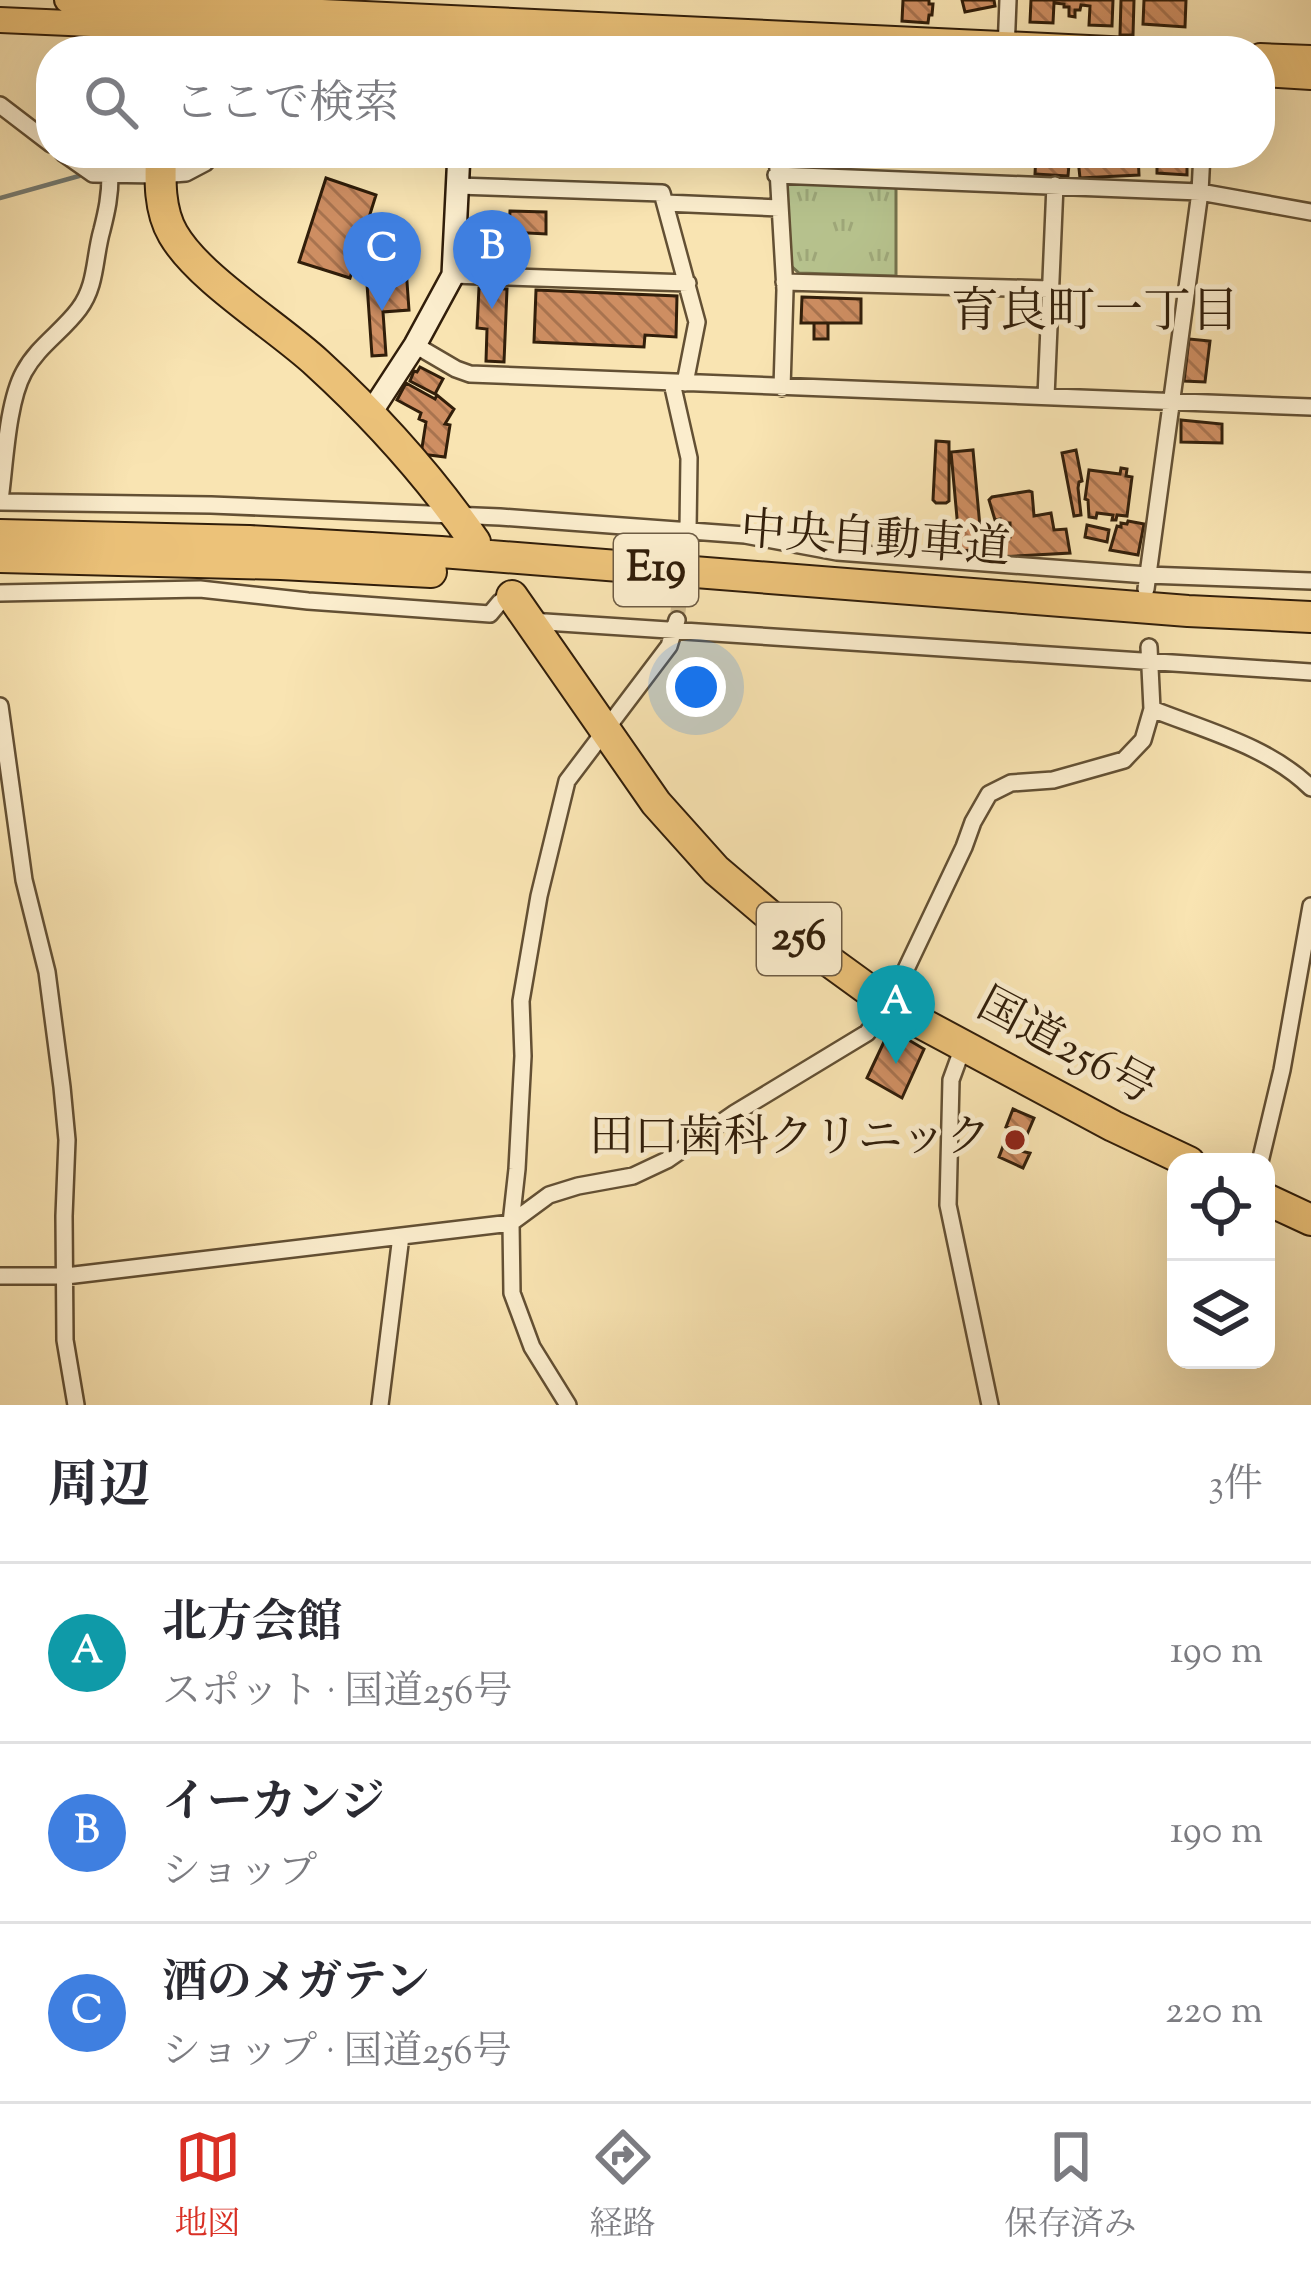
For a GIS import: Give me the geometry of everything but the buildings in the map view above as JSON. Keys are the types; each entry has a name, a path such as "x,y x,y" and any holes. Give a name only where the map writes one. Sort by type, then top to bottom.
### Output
{"highway":[{"path":"160,168 165,217 187,253 315,361 370,415 475,542"},
{"name":"中央自動車道","path":"0,535 399,549 1311,617"},
{"name":"中央自動車道","path":"0,557 444,573 1311,637"},
{"name":"国道256号","path":"519,606 656,803 716,870 789,932 889,1005 1170,1153"},
{"path":"1275,1203 1311,1220"}],"main road":[{"path":"67,0 165,20 297,36"},
{"path":"0,20 462,27 653,36"},
{"path":"402,36 462,27 554,36"},
{"path":"1275,57 1311,58"},
{"path":"1275,75 1311,77"}],"street":[{"path":"1006,36 1008,0"},
{"path":"0,105 36,133"},
{"path":"84,168 110,175 142,168"},
{"path":"370,415 453,275 459,168"},
{"path":"776,168 784,282 782,388"},
{"path":"1147,582 1201,168"},
{"path":"1,516 10,426 22,375 38,350 88,296 110,207 110,175"},
{"path":"776,175 1200,192 1311,212"},
{"path":"1046,397 1054,185"},
{"path":"458,186 662,193 697,322 678,383 689,458 686,549"},
{"path":"665,203 779,208"},
{"path":"453,275 688,283"},
{"path":"784,282 1050,289"},
{"path":"415,345 470,374 1311,407"},
{"path":"0,502 457,515 745,535 836,553 1147,582 1311,581"},
{"path":"0,592 200,589 490,614 500,602 675,626 1149,655 1311,672"},
{"path":"568,1405 532,1347 512,1293 521,1001 539,896 567,781 669,646 675,626"},
{"path":"0,1276 66,1276 511,1223 549,1195 633,1176 667,1160 735,1112 867,1033 889,1005 989,794 1011,784 1053,780 1124,760 1143,740 1152,709 1149,655"},
{"path":"0,706 24,880 47,973 62,1087 67,1140 65,1340 76,1405"},
{"path":"1152,709 1226,735 1294,772 1311,788"},
{"path":"1262,1153 1311,906"},
{"path":"963,1047 951,1080 948,1205 990,1405"},
{"path":"380,1405 400,1236"}],"green space":[{"path":"786,183 896,186 896,276 799,273 789,264"}],"waterway":[{"path":"0,198 79,176"}],"tunnel":[{"path":"677,620 683,570"}],"place":[{"name":"イーカンジ","path":"492,309"},
{"name":"酒のメガテン","path":"382,311"},
{"name":"北方会館","path":"896,1064"},
{"name":"田口歯科クリニック","path":"1015,1140"}],"district":[{"name":"育良町一丁目","path":"1095,314"}]}
